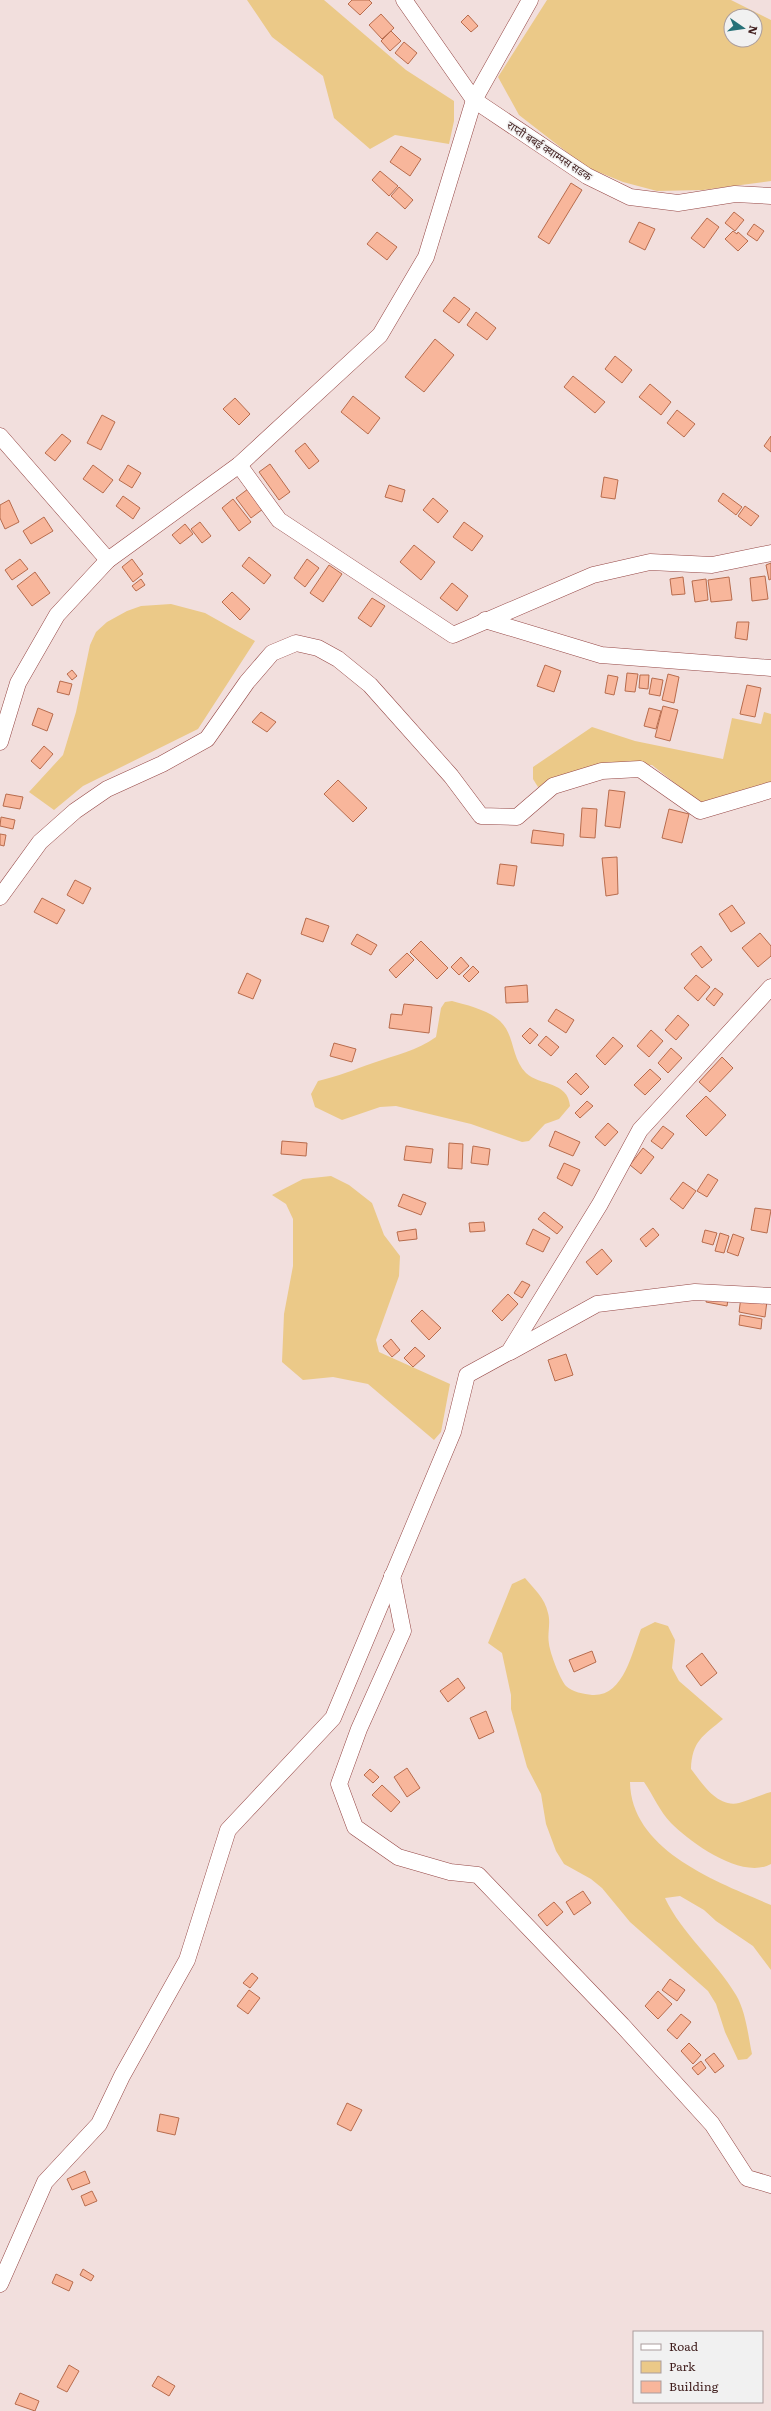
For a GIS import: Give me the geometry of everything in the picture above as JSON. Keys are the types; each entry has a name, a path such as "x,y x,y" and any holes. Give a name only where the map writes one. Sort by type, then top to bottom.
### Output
{"street":[{"path":"404,0 474,100"},
{"path":"0,742 18,683 57,615 108,560 239,465 380,335 426,257 474,100 530,0"},
{"name":"राप्ती बबई क्याम्पस सडक","path":"474,100 587,176 630,196 678,203 735,194 771,196"},
{"path":"0,436 108,560"},
{"path":"239,465 279,520 452,635 593,575 650,562 712,565 771,553"},
{"path":"485,620 601,655 771,668"},
{"path":"0,897 40,842 75,811 107,789 162,764 207,739 246,682 272,653 296,643 318,648 338,659 370,685 451,776 481,816 518,817 553,786 602,771 640,769 700,811 771,790"},
{"path":"510,1352 600,1204 640,1130 771,987"},
{"path":"0,2284 45,2182 99,2124 122,2076 187,1960 228,1830 333,1718 453,1432 467,1375 597,1304 695,1292 771,1296"},
{"path":"392,1576 403,1631 359,1729 339,1784 355,1826 398,1857 450,1872 478,1875 622,2025 712,2124 747,2178 771,2185"}],"green space":[{"path":"247,0 324,0 406,70 454,101 454,121 449,144 395,135 370,149 334,118 323,76 272,37"},
{"path":"547,0 731,0 747,8 723,8 723,48 763,48 763,16 771,20 771,181 703,190 657,191 623,182 586,167 519,115 498,77"},
{"path":"171,604 205,613 255,641 198,729 83,786 54,810 29,792 63,755 76,712 90,645 96,632 107,622 127,611 141,606"},
{"path":"764,712 771,714 771,786 701,804 652,765 605,764 538,787 533,779 533,767 592,727 635,741 723,759 732,718 761,724"},
{"path":"452,1001 483,1011 500,1021 508,1033 521,1067 526,1073 538,1080 559,1088 568,1098 570,1106 559,1119 545,1124 529,1141 522,1142 471,1124 396,1106 380,1107 342,1120 315,1107 311,1094 318,1081 406,1052 429,1042 436,1037 441,1008 445,1002"},
{"path":"331,1176 349,1185 372,1203 384,1235 400,1256 399,1276 376,1340 379,1352 450,1384 441,1432 434,1440 368,1384 333,1377 303,1380 282,1362 284,1314 293,1266 293,1219 286,1204 272,1195 303,1179"},
{"path":"525,1578 539,1594 547,1608 549,1617 549,1640 553,1659 566,1686 575,1691 592,1695 603,1694 612,1689 619,1681 630,1661 641,1629 655,1622 668,1626 675,1640 672,1668 679,1681 723,1719 704,1735 696,1745 691,1769 711,1793 724,1802 731,1804 739,1803 771,1792 771,1864 759,1868 746,1867 732,1863 704,1849 667,1819 644,1782 630,1782 634,1806 645,1827 661,1845 681,1861 703,1874 771,1905 771,1970 753,1946 716,1921 704,1910 680,1896 665,1898 680,1924 719,1971 736,1995 742,2009 752,2054 747,2059 738,2060 725,2032 716,2004 708,1991 630,1922 602,1888 591,1879 564,1864 556,1851 546,1824 541,1794 527,1767 511,1709 511,1695 502,1653 488,1643 512,1584"}],"building":[{"path":"352,0 369,0 372,3 360,15 348,4"},
{"path":"381,14 394,28 382,39 369,25"},
{"path":"468,15 478,26 471,32 461,22"},
{"path":"391,31 401,41 390,51 381,41"},
{"path":"404,42 417,53 408,64 395,53"},
{"path":"401,146 421,159 410,176 390,162"},
{"path":"380,171 398,186 389,196 372,180"},
{"path":"571,183 582,190 549,244 538,237"},
{"path":"399,187 413,200 405,209 391,196"},
{"path":"734,212 744,220 735,231 725,223"},
{"path":"707,218 719,227 704,248 691,238"},
{"path":"639,222 655,229 645,250 629,242"},
{"path":"754,224 764,231 757,241 747,234"},
{"path":"733,231 737,234 738,232 748,241 738,251 725,239"},
{"path":"377,232 397,247 387,260 367,244"},
{"path":"454,297 470,309 459,323 443,311"},
{"path":"476,312 496,328 487,340 467,325"},
{"path":"435,339 454,355 424,392 405,377"},
{"path":"615,356 632,370 622,383 605,369"},
{"path":"573,376 605,402 595,413 564,387"},
{"path":"650,384 671,402 661,415 639,397"},
{"path":"353,396 380,418 368,434 341,412"},
{"path":"235,398 250,414 239,425 223,409"},
{"path":"677,410 695,424 684,437 667,423"},
{"path":"102,415 115,422 101,450 87,443"},
{"path":"62,434 71,441 55,461 45,453"},
{"path":"771,436 771,452 764,446"},
{"path":"305,443 319,461 309,469 295,451"},
{"path":"270,464 290,492 279,500 259,472"},
{"path":"93,465 113,480 103,493 83,479"},
{"path":"128,465 141,473 132,488 119,480"},
{"path":"604,477 618,480 615,499 601,497"},
{"path":"389,485 405,490 402,502 385,497"},
{"path":"248,489 263,509 251,518 236,498"},
{"path":"723,493 742,507 736,515 718,501"},
{"path":"123,496 140,508 133,519 116,506"},
{"path":"433,498 448,511 438,523 423,510"},
{"path":"233,499 251,522 239,531 222,508"},
{"path":"9,500 19,522 5,529 0,518 0,505"},
{"path":"745,506 759,516 751,526 738,516"},
{"path":"44,517 53,531 31,544 23,531"},
{"path":"200,522 211,536 202,543 191,529"},
{"path":"464,522 483,536 472,551 453,537"},
{"path":"185,524 193,534 180,544 172,535"},
{"path":"414,545 435,562 421,580 400,562"},
{"path":"249,557 271,575 264,584 242,566"},
{"path":"20,559 28,569 12,580 5,570"},
{"path":"132,559 143,574 133,582 122,567"},
{"path":"307,559 319,568 305,587 294,578"},
{"path":"771,563 771,579 769,580 766,565"},
{"path":"329,565 342,574 323,602 310,593"},
{"path":"35,572 50,593 32,606 17,586"},
{"path":"765,576 768,599 752,601 750,578"},
{"path":"683,577 685,594 672,595 670,579"},
{"path":"729,577 732,600 711,602 708,580"},
{"path":"141,579 145,585 136,591 132,586"},
{"path":"706,579 708,600 695,602 692,581"},
{"path":"452,583 468,596 457,611 440,598"},
{"path":"232,592 250,609 240,620 222,602"},
{"path":"372,598 385,606 371,627 358,618"},
{"path":"737,622 749,622 747,640 735,638"},
{"path":"545,665 561,671 554,692 537,686"},
{"path":"72,670 77,676 72,680 67,674"},
{"path":"627,673 638,674 635,692 625,691"},
{"path":"668,674 679,677 674,703 662,700"},
{"path":"608,675 618,677 614,695 605,693"},
{"path":"640,675 649,675 648,689 639,688"},
{"path":"652,678 663,680 660,696 649,694"},
{"path":"60,681 72,684 69,695 57,692"},
{"path":"747,685 761,688 755,717 740,714"},
{"path":"663,706 678,710 670,741 655,737"},
{"path":"38,708 53,714 47,731 32,725"},
{"path":"649,708 661,711 656,729 644,726"},
{"path":"261,712 276,722 267,732 252,722"},
{"path":"44,746 53,754 40,769 31,761"},
{"path":"338,780 367,808 353,822 324,794"},
{"path":"609,790 625,792 620,828 605,826"},
{"path":"6,794 23,797 20,809 3,806"},
{"path":"582,808 597,809 595,838 580,837"},
{"path":"669,809 689,814 682,843 662,838"},
{"path":"1,817 15,820 13,829 0,826"},
{"path":"533,830 564,834 563,846 531,843"},
{"path":"0,834 6,835 4,846 0,845"},
{"path":"617,857 618,894 606,896 602,858"},
{"path":"500,864 517,866 514,886 497,884"},
{"path":"75,880 91,888 83,904 67,895"},
{"path":"42,898 65,910 57,924 34,912"},
{"path":"732,905 745,923 731,932 719,914"},
{"path":"306,918 329,926 323,942 301,934"},
{"path":"760,933 771,946 771,956 758,967 742,948"},
{"path":"357,934 377,945 371,955 351,944"},
{"path":"421,941 448,968 437,979 410,952"},
{"path":"701,946 712,960 702,968 691,954"},
{"path":"407,953 414,960 396,978 389,970"},
{"path":"461,957 469,966 459,975 451,967"},
{"path":"473,966 479,972 469,982 463,976"},
{"path":"247,973 261,980 253,999 238,993"},
{"path":"696,975 710,987 698,1001 684,988"},
{"path":"527,985 528,1002 506,1003 505,987"},
{"path":"715,988 723,994 714,1006 706,999"},
{"path":"404,1004 432,1007 429,1033 389,1028 391,1014 402,1015"},
{"path":"556,1009 574,1020 566,1033 548,1021"},
{"path":"678,1015 689,1025 676,1040 665,1030"},
{"path":"530,1028 538,1035 530,1044 522,1036"},
{"path":"651,1030 663,1041 649,1057 637,1046"},
{"path":"546,1036 559,1047 551,1056 538,1045"},
{"path":"613,1037 623,1046 605,1065 596,1056"},
{"path":"334,1043 356,1049 352,1062 330,1056"},
{"path":"671,1048 682,1058 668,1073 658,1063"},
{"path":"722,1057 733,1068 710,1092 699,1082"},
{"path":"650,1069 661,1079 645,1095 634,1085"},
{"path":"576,1073 589,1087 581,1095 567,1082"},
{"path":"706,1096 726,1115 706,1136 686,1116"},
{"path":"587,1101 593,1106 580,1118 575,1113"},
{"path":"608,1123 618,1132 605,1146 595,1137"},
{"path":"663,1126 674,1134 662,1149 651,1141"},
{"path":"555,1131 580,1142 573,1156 549,1146"},
{"path":"282,1141 307,1143 306,1156 281,1154"},
{"path":"449,1143 463,1144 462,1169 448,1168"},
{"path":"406,1146 433,1149 431,1163 404,1160"},
{"path":"473,1146 490,1149 488,1165 471,1163"},
{"path":"643,1148 654,1157 641,1174 630,1165"},
{"path":"564,1163 580,1170 572,1186 557,1178"},
{"path":"708,1174 718,1180 707,1197 697,1191"},
{"path":"683,1182 696,1191 683,1209 670,1199"},
{"path":"403,1194 426,1203 421,1215 398,1206"},
{"path":"755,1208 771,1210 767,1233 751,1230"},
{"path":"544,1212 563,1227 557,1234 538,1219"},
{"path":"484,1222 485,1231 470,1232 469,1223"},
{"path":"653,1228 659,1235 646,1247 640,1239"},
{"path":"416,1229 417,1239 399,1241 397,1232"},
{"path":"533,1229 550,1238 543,1252 526,1244"},
{"path":"705,1230 717,1233 713,1245 702,1242"},
{"path":"720,1233 729,1236 724,1253 715,1251"},
{"path":"733,1234 744,1238 738,1256 727,1252"},
{"path":"602,1249 612,1261 597,1275 586,1262"},
{"path":"522,1281 530,1285 522,1298 514,1293"},
{"path":"708,1289 729,1293 727,1306 706,1302"},
{"path":"508,1294 518,1304 502,1321 492,1311"},
{"path":"741,1297 767,1301 765,1317 739,1312"},
{"path":"422,1310 441,1328 429,1340 411,1321"},
{"path":"740,1315 762,1319 761,1329 739,1325"},
{"path":"391,1339 400,1350 392,1357 383,1346"},
{"path":"415,1347 425,1356 413,1367 404,1358"},
{"path":"566,1354 573,1375 555,1381 548,1360"},
{"path":"592,1651 596,1662 574,1672 569,1660"},
{"path":"702,1653 717,1673 701,1686 686,1666"},
{"path":"458,1678 465,1688 448,1702 440,1691"},
{"path":"486,1711 494,1732 479,1739 470,1718"},
{"path":"407,1768 420,1788 407,1797 394,1777"},
{"path":"370,1769 379,1777 373,1783 364,1775"},
{"path":"382,1785 400,1802 391,1812 372,1795"},
{"path":"583,1891 591,1903 574,1915 566,1902"},
{"path":"554,1902 563,1912 547,1926 538,1915"},
{"path":"252,1973 258,1978 250,1988 243,1983"},
{"path":"670,1979 685,1990 677,2001 662,1990"},
{"path":"249,1990 260,1998 248,2014 237,2006"},
{"path":"658,1991 672,2004 658,2019 645,2006"},
{"path":"681,2014 691,2022 677,2039 667,2030"},
{"path":"689,2043 701,2055 693,2064 681,2051"},
{"path":"714,2053 724,2066 715,2073 705,2060"},
{"path":"701,2061 706,2068 698,2075 692,2068"},
{"path":"347,2103 362,2110 351,2131 337,2124"},
{"path":"160,2114 179,2118 175,2135 157,2131"},
{"path":"85,2171 90,2183 72,2190 67,2179"},
{"path":"92,2191 97,2201 85,2206 81,2196"},
{"path":"83,2269 94,2276 91,2281 80,2275"},
{"path":"56,2274 73,2282 69,2291 52,2283"},
{"path":"69,2365 79,2371 67,2392 57,2387"},
{"path":"158,2376 175,2386 169,2396 152,2386"},
{"path":"20,2393 39,2401 35,2411 15,2404"}]}
